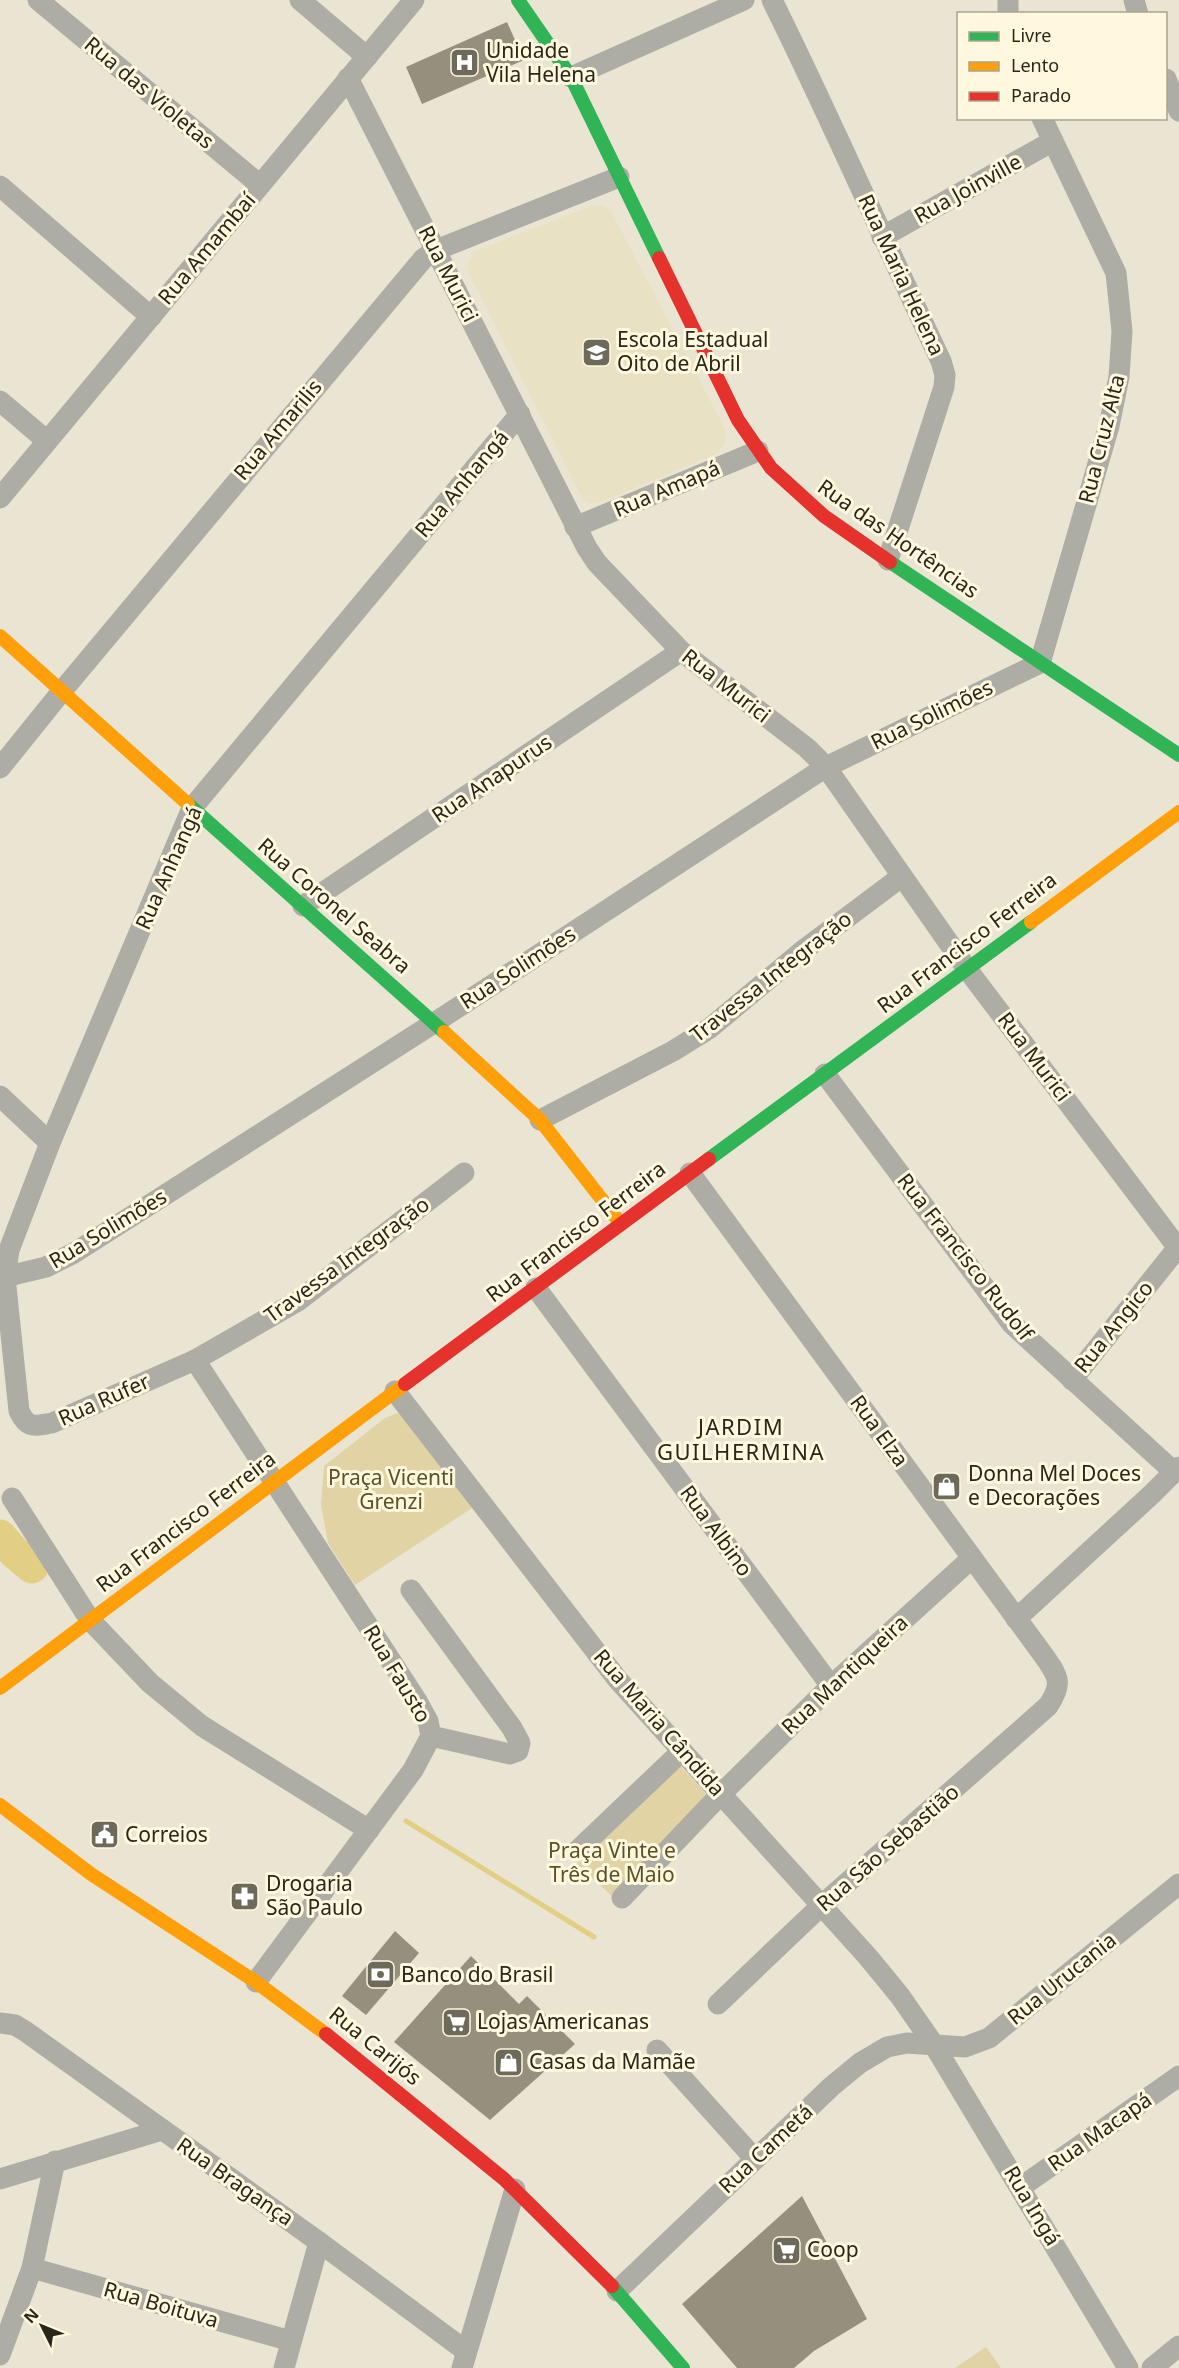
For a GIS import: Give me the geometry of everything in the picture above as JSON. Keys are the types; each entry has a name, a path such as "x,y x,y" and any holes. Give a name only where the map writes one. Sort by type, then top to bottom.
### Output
{"street":[{"name":"Rua das Violetas","path":"38,0 260,185"},
{"path":"300,0 367,57"},
{"name":"Rua Amambaí","path":"0,498 414,0"},
{"name":"Rua das Hortências","path":"518,0 571,77 738,420 771,468 824,516 1179,756"},
{"path":"571,77 744,0"},
{"name":"Rua Maria Helena","path":"772,0 828,113 882,237 941,361 945,375 944,387 888,561"},
{"name":"Rua Murici","path":"348,78 520,414 575,527 597,563 681,651 807,748 826,767 967,969 1178,1247"},
{"path":"1167,81 1179,111"},
{"name":"Rua Cruz Alta","path":"1040,663 1109,426 1119,377 1122,331 1116,273 1043,120"},
{"name":"Rua Joinville","path":"882,237 1053,141"},
{"name":"Rua Amarilis","path":"0,768 62,690 423,258 436,250 619,177"},
{"path":"0,186 151,317"},
{"path":"0,401 47,441"},
{"name":"Rua Anhangá","path":"19,1411 3,1278 9,1250 50,1143 192,808 520,414"},
{"name":"Rua Amapá","path":"575,527 758,451"},
{"name":"Rua Coronel Seabra","path":"0,636 540,1120 621,1224"},
{"name":"Rua Anapurus","path":"303,906 681,651"},
{"name":"Rua Solimões","path":"3,1278 46,1267 74,1254 826,767 1040,663"},
{"name":"Rua Francisco Ferreira","path":"0,1688 395,1391 1179,812"},
{"name":"Travessa Integração","path":"540,1120 673,1051 710,1028 801,952 901,877"},
{"name":"Rua Francisco Rudolf","path":"825,1074 1012,1324 1072,1380 1177,1469"},
{"path":"0,1096 50,1143"},
{"name":"Travessa Integração","path":"195,1360 298,1301 464,1173"},
{"name":"Rua Elza","path":"690,1173 1057,1675 1058,1692"},
{"name":"Rua Angico","path":"1072,1380 1178,1247"},
{"name":"Rua Albino","path":"536,1288 831,1686"},
{"name":"Rua Rufer","path":"19,1411 24,1422 33,1426 52,1423 195,1360"},
{"name":"Rua Fausto","path":"195,1360 417,1701 428,1721 431,1736 413,1770 256,1982"},
{"name":"Rua Maria Cândida","path":"395,1391 618,1680 822,1905 900,1996 934,2045"},
{"path":"1016,1619 1177,1469"},
{"path":"12,1498 90,1620 150,1683 202,1726 369,1830"},
{"name":"Rua Mantiqueira","path":"621,1898 721,1794 831,1686 972,1558"},
{"path":"411,1590 512,1728 520,1743 518,1751 510,1754 431,1736"},
{"name":"Rua São Sebastião","path":"718,2004 822,1905 1048,1706 1058,1692"},
{"path":"578,1850 682,1751"},
{"name":"Rua Carijós","path":"0,1805 91,1874 256,1982 312,2022 515,2188 617,2291 681,2367"},
{"name":"Rua Urucania","path":"934,2045 965,2047 989,2038 1179,1884"},
{"name":"Rua Bragança","path":"0,2023 15,2025 25,2031 319,2242 464,2360"},
{"name":"Rua Cametá","path":"617,2291 832,2086 874,2052 907,2043 934,2045"},
{"name":"Rua Ingá","path":"934,2045 1128,2368"},
{"path":"657,2050 755,2158"},
{"name":"Rua Macapá","path":"1021,2187 1179,2076"},
{"path":"0,2179 162,2130"},
{"path":"0,2355 32,2268 55,2161"},
{"path":"464,2360 515,2188"},
{"path":"284,2368 319,2242"},
{"name":"Rua Boituva","path":"32,2268 291,2341"},
{"path":"1152,2368 1179,2346"}],"shaded area":[{"name":"Escola Estadual Oito de Abril","path":"603,205 611,211 726,431 724,444 718,453 601,502 589,504 583,500 469,274 468,263 473,252 591,206"}],"green space":[{"name":"Praça Vicenti Grenzi","path":"398,1413 406,1414 475,1506 355,1585 328,1543 321,1505 324,1466 385,1418"},
{"name":"Praça Vinte e Três de Maio","path":"680,1766 710,1798 613,1897 576,1863"},
{"path":"986,2347 1001,2368 955,2368"}],"building":[{"name":"Unidade Vila Helena","path":"507,22 524,60 422,104 406,67"},
{"name":"Banco do Brasil","path":"395,1931 419,1953 366,2015 342,1996"},
{"path":"471,1956 519,2004 527,1996 575,2044 490,2120 394,2042"},
{"name":"Coop","path":"802,2196 867,2319 814,2351 794,2368 737,2368 682,2304"}],"waterway":[{"path":"0,1536 32,1567"},
{"path":"406,1821 594,1937"}],"traffic: fast":[{"path":"518,0 571,77 659,258"},
{"path":"890,562 1179,755"},
{"path":"188,804 444,1032"},
{"path":"709,1159 1031,922"},
{"path":"612,2286 683,2368"}],"traffic: slow":[{"path":"0,636 188,804"},
{"path":"1031,922 1179,812"},
{"path":"444,1032 540,1120 621,1224"},
{"path":"0,1688 405,1384"},
{"path":"0,1805 91,1874 256,1982 326,2034"}],"traffic: jam":[{"path":"659,258 738,420 771,468 824,516 890,562"},
{"path":"405,1384 709,1159"},
{"path":"326,2034 504,2179 612,2286"}],"place":[{"name":"Unidade Vila Helena","path":"465,63"},
{"name":"Escola Estadual Oito de Abril","path":"596,352"},
{"name":"Donna Mel Doces e Decorações","path":"947,1486"},
{"name":"Correios","path":"104,1835"},
{"name":"Drogaria São Paulo","path":"245,1896"},
{"name":"Banco do Brasil","path":"380,1975"},
{"name":"Lojas Americanas","path":"456,2022"},
{"name":"Casas da Mamãe","path":"508,2062"},
{"name":"Coop","path":"786,2250"}],"district":[{"name":"JARDIM GUILHERMINA","path":"741,1440"}]}
